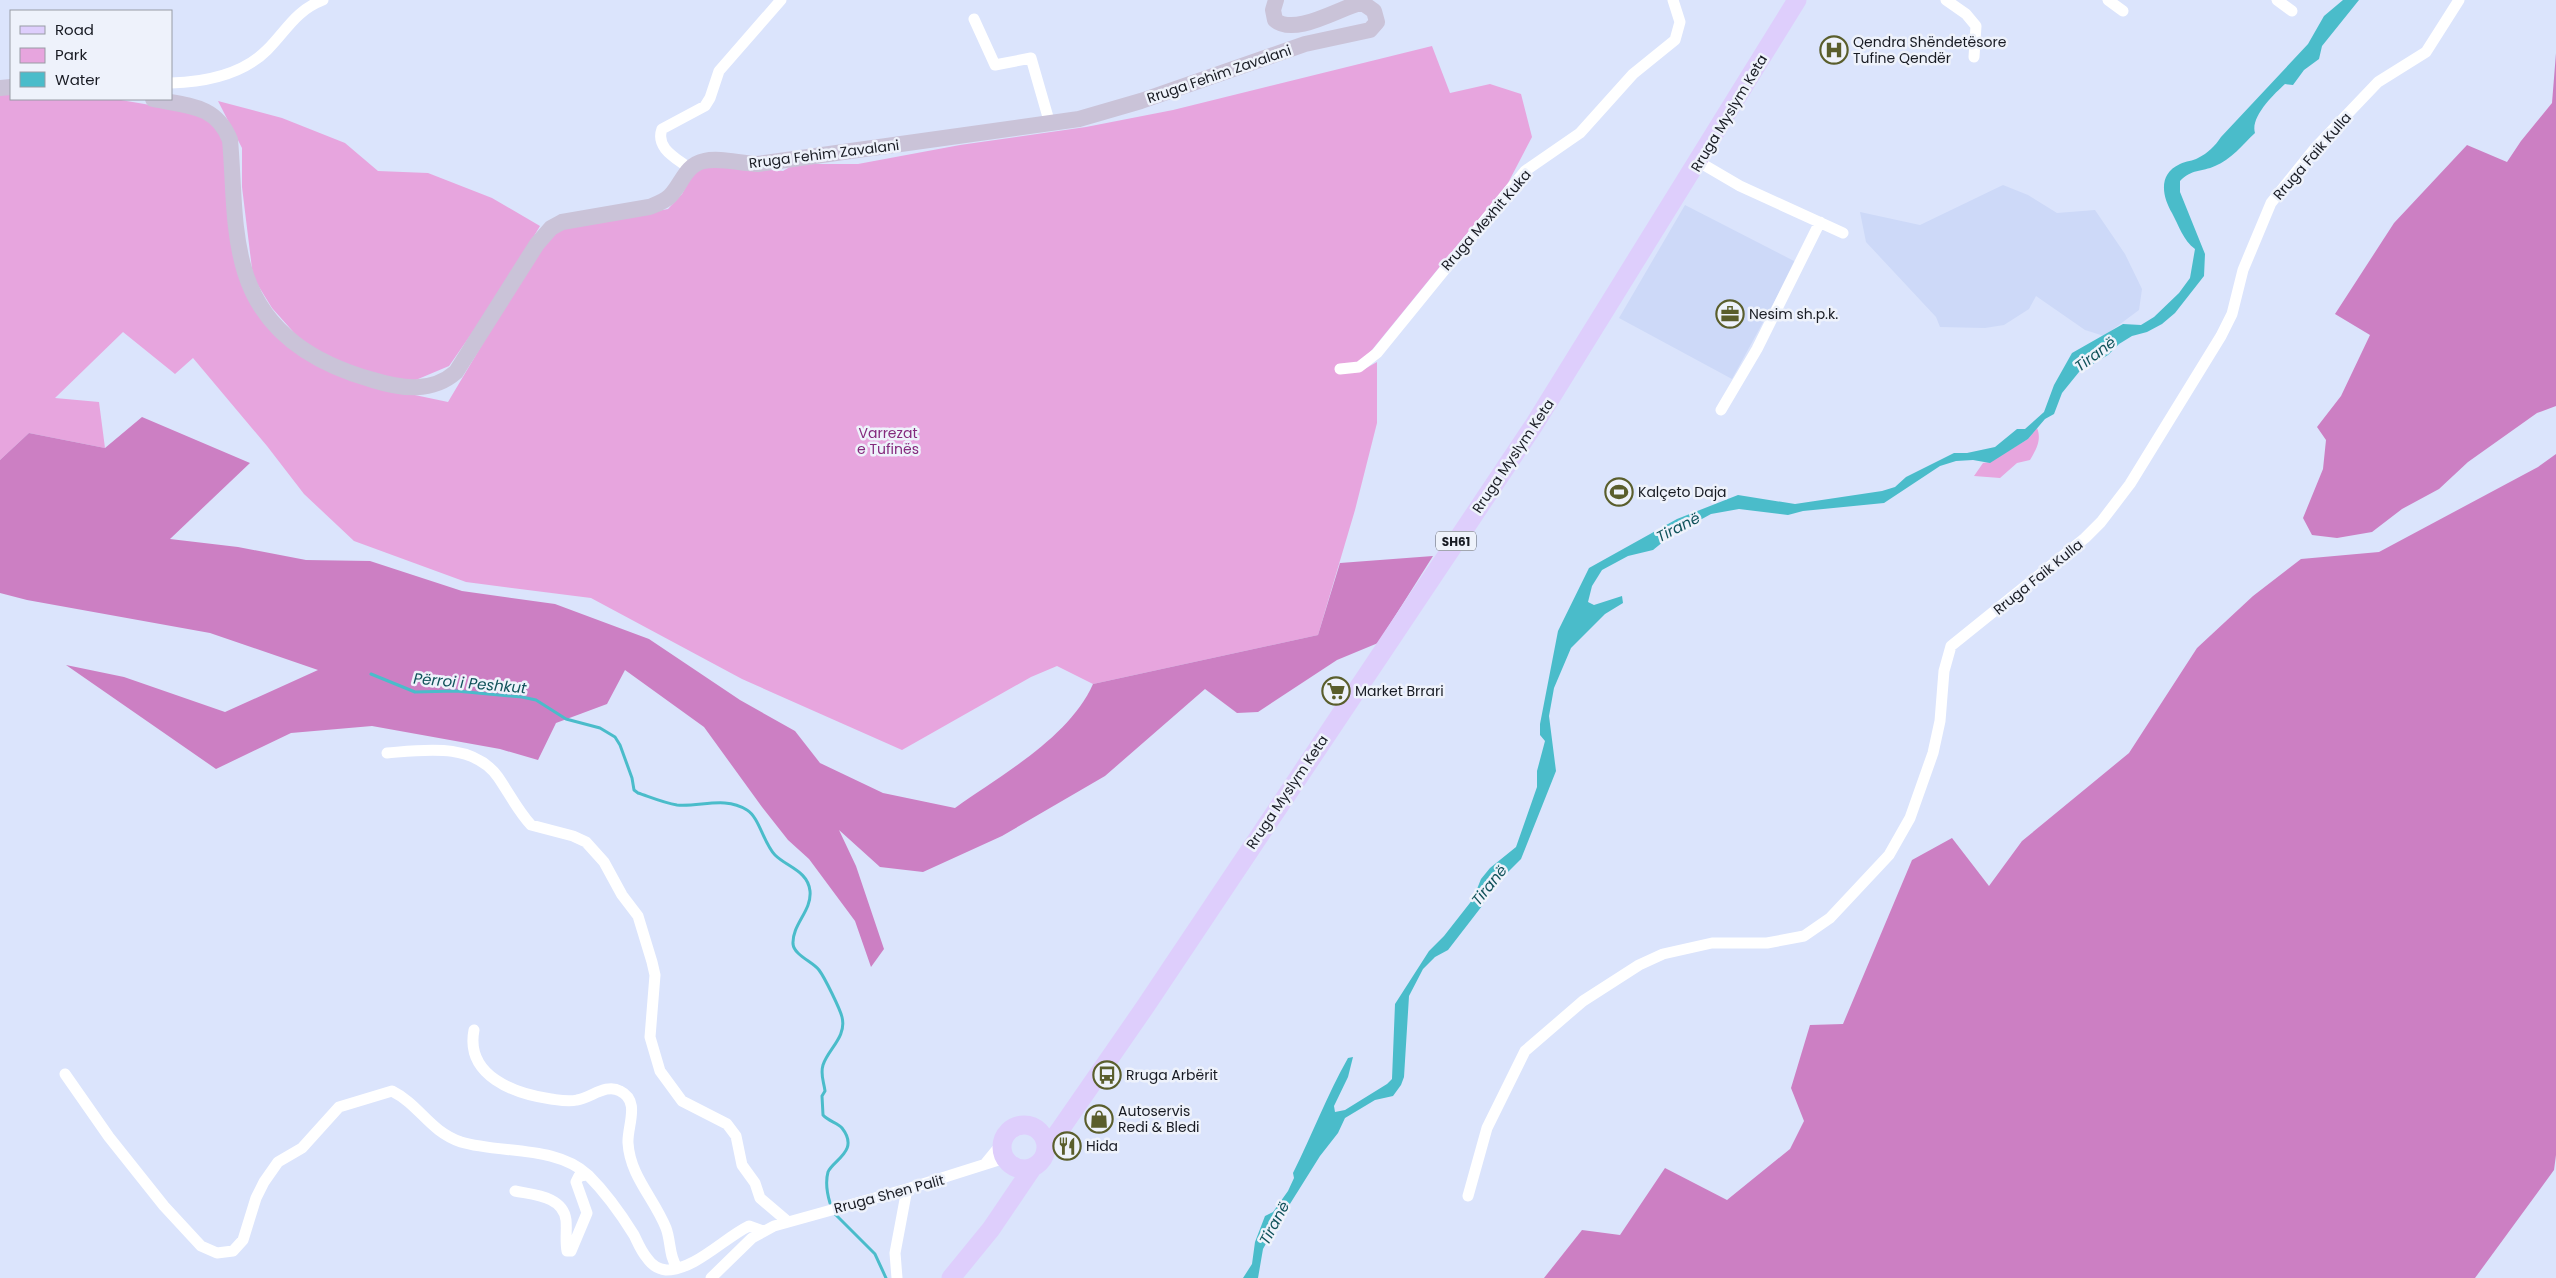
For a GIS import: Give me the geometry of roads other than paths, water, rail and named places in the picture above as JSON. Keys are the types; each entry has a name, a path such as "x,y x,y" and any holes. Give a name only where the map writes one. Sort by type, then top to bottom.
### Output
{"main road":[{"name":"Rruga Myslym Keta","path":"1046,1150 1066,1117 1144,1007 1527,437 1699,162 1797,0"},
{"path":"1033,1167 1018,1168 1005,1153 1006,1135 1014,1128 1052,1124 1066,1117"},
{"path":"1032,1127 1044,1138 1046,1150"},
{"name":"SH61","path":"951,1278 990,1229 1033,1167 1043,1159 1046,1150"},
{"name":"SH61","path":"990,1229 1005,1191 1005,1153"}],"street":[{"path":"172,83 196,82 219,76 253,62 267,51 298,14 323,0"},
{"path":"160,100 203,110 217,117 226,130 230,140 239,244 243,266 251,288 276,326 295,345 323,363 356,375 402,387 416,388 440,383 456,372 538,244 551,228 572,220 649,207 660,203 672,193 690,168 662,146 659,139 662,129 705,106 710,98 719,71 781,0"},
{"name":"Rruga Fehim Zavalani","path":"690,168 706,160 758,164 1050,124 1118,109 1304,44 1370,30 1377,22 1374,11 1364,4 1357,4 1300,25 1284,25 1275,20 1273,15 1276,0"},
{"name":"Rruga Mexhit Kuka","path":"1340,369 1359,367 1376,353 1525,171 1580,133 1633,74 1676,40 1680,22 1673,0"},
{"path":"1946,0 1966,14 1976,26 1974,57"},
{"path":"2108,0 2123,11"},
{"path":"2277,0 2292,11"},
{"name":"Rruga Faik Kulla","path":"1468,1196 1487,1128 1525,1051 1583,1001 1613,980 1663,954 1712,943 1767,942 1804,936 1830,918 1889,855 1910,818 1933,753 1940,721 1944,671 1951,646 2085,538 2114,506 2221,336 2232,314 2243,270 2271,204 2316,147 2378,82 2426,52 2459,0"},
{"path":"974,19 995,65 1031,58 1050,124"},
{"path":"1699,162 1740,186 1843,233"},
{"path":"1721,410 1757,349 1820,222"},
{"path":"387,752 448,750 472,756 485,763 497,775 531,825 573,836 586,842 594,850 638,916 655,975 650,1037 664,1077 682,1101 727,1124 736,1136 744,1170 755,1183 760,1198 790,1220"},
{"path":"474,1030 472,1041 477,1059 483,1069 493,1080 517,1093 570,1101 607,1089 615,1089 621,1091 627,1097 632,1111 628,1145 636,1176 660,1216 670,1238 672,1261 677,1267"},
{"path":"65,1074 109,1137 158,1200 200,1246 217,1253 233,1251 243,1240 260,1190 272,1168 278,1162 302,1148 339,1107 392,1091 407,1101 426,1122 448,1137 480,1147 555,1158 577,1167 587,1174 619,1213 651,1264 665,1270 702,1257 749,1226 763,1231"},
{"path":"984,1165 1005,1153"},
{"name":"Rruga Shen Palit","path":"763,1231 790,1220 907,1189 984,1165 1005,1153"},
{"path":"515,1191 537,1195 559,1204 565,1212 565,1244 567,1251 571,1251 587,1213 576,1182 579,1176 587,1174"},
{"path":"897,1278 896,1253 907,1189"},
{"path":"711,1278 739,1250 763,1231"}],"water":[{"name":"Tiranë","path":"2343,0 2359,0 2322,46 2319,59 2304,70 2293,85 2285,84 2264,106 2256,120 2255,133 2226,160 2210,168 2188,174 2180,181 2180,192 2205,254 2204,276 2175,313 2162,324 2147,332 2132,336 2119,344 2108,355 2079,372 2062,393 2054,414 2045,419 2028,439 1990,463 1973,460 1956,461 1940,466 1884,503 1803,511 1788,515 1739,509 1711,514 1669,537 1653,550 1628,556 1602,570 1592,586 1588,602 1594,605 1622,596 1623,603 1605,614 1571,648 1554,688 1549,716 1556,771 1521,859 1493,887 1482,906 1448,950 1435,957 1423,969 1409,996 1404,1077 1401,1085 1393,1096 1375,1100 1345,1118 1338,1133 1320,1156 1263,1249 1258,1278 1243,1278 1252,1264 1255,1242 1265,1216 1273,1212 1288,1191 1294,1178 1293,1173 1348,1058 1353,1057 1348,1077 1334,1106 1335,1112 1345,1110 1392,1079 1395,1004 1429,951 1444,936 1473,899 1481,879 1490,868 1516,847 1537,787 1537,771 1545,741 1540,735 1540,724 1558,631 1589,568 1677,519 1738,495 1795,504 1882,491 1895,487 1906,477 1954,453 1967,453 1995,447 2017,429 2025,429 2044,412 2054,385 2072,353 2123,324 2141,325 2154,317 2179,293 2190,278 2195,249 2184,237 2166,200 2164,186 2168,173 2180,164 2196,159 2211,149 2308,44 2324,16"}],"waterway":[{"name":"Përroi i Peshkut","path":"371,674 415,692 456,691 536,700 566,719 600,728 615,737 620,745 632,778 634,790 638,793 677,805 730,804 739,806 751,813 775,855 801,874 808,884 810,898 796,930 794,948 819,970 842,1017 843,1024 840,1037 825,1059 822,1072 825,1091 822,1096 823,1115 842,1128 847,1136 848,1143 844,1154 828,1172 827,1188 830,1203"},
{"name":"Përroi i Peshkut","path":"835,1214 875,1254 886,1278"}],"place":[{"name":"Qendra Shëndetësore Tufine Qendër","path":"1834,50"},
{"name":"Nesim sh.p.k.","path":"1730,314"},
{"name":"Kalçeto Daja","path":"1619,492"},
{"name":"Market Brrari","path":"1336,691"},
{"name":"Rruga Arbërit","path":"1107,1075"},
{"name":"Autoservis Redi & Bledi","path":"1099,1119"},
{"name":"Hida","path":"1067,1146"}],"park label":[{"name":"Varrezat e Tufinës","path":"888,442"}]}
